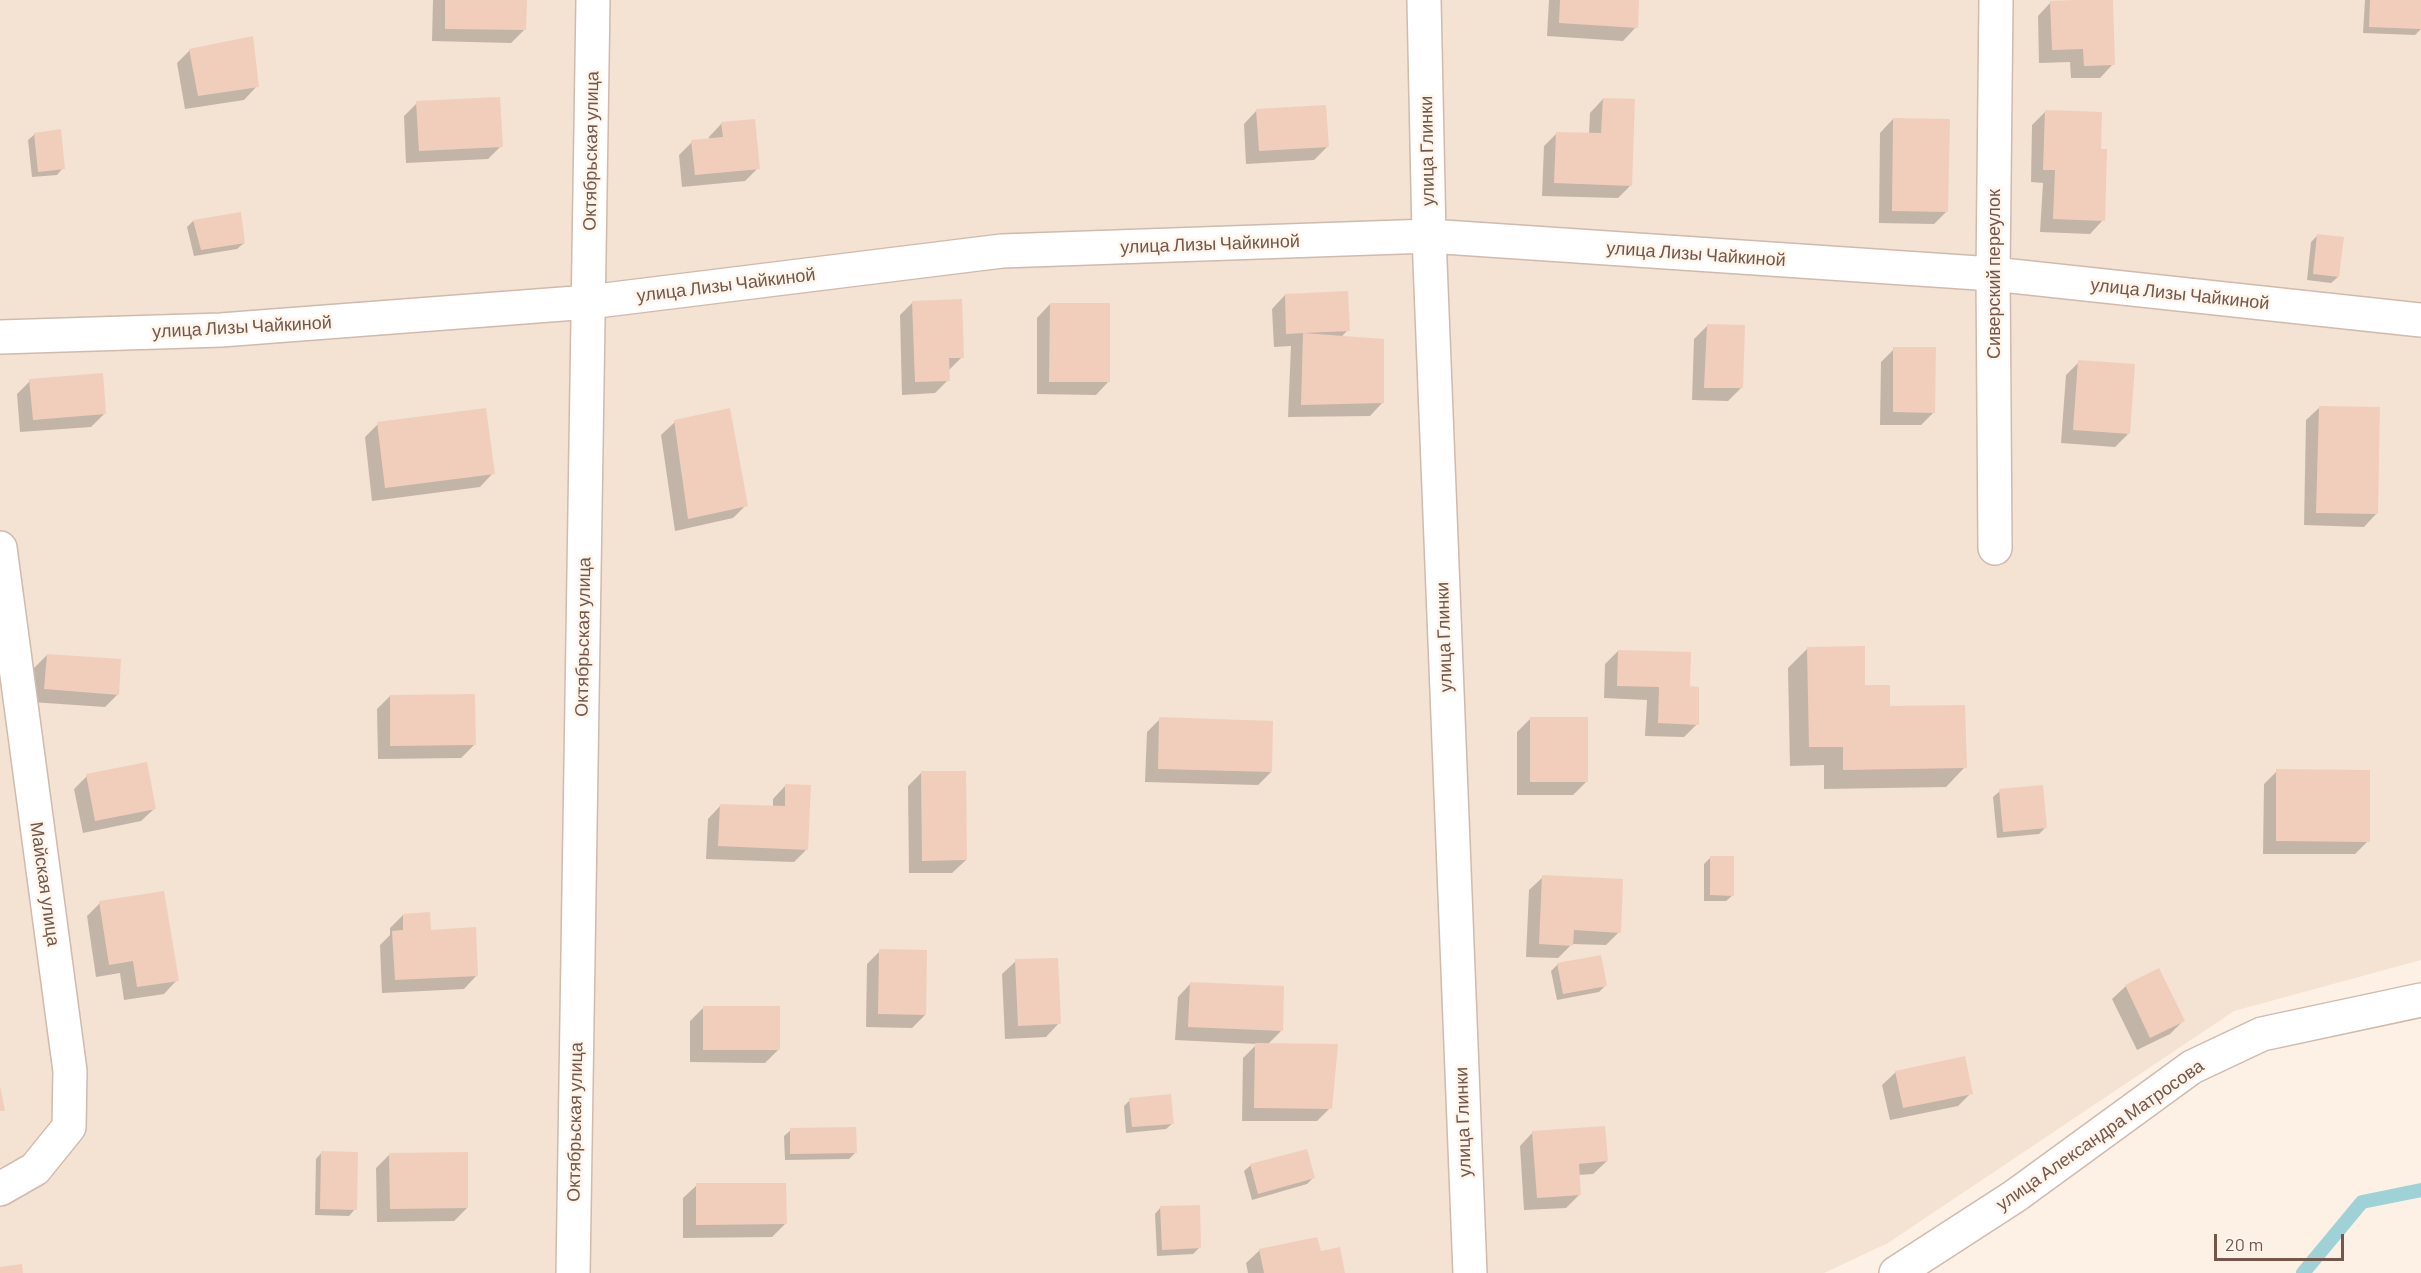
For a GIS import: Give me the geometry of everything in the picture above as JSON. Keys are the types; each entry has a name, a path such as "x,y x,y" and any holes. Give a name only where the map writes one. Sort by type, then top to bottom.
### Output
{"street":[{"name":"Октябрьская улица","path":"573,1273 593,0"},
{"name":"улица Глинки","path":"1424,0 1429,236 1470,1273"},
{"name":"Сиверский переулок","path":"1995,548 1993,274 1996,0"},
{"name":"улица Лизы Чайкиной","path":"0,337 221,330 589,302 1002,251 1429,236 1993,274 2421,320"},
{"name":"Майская улица","path":"0,548 70,1071 69,1127 35,1169 0,1189"},
{"name":"улица Александра Матросова","path":"1896,1273 2015,1196 2192,1066 2262,1034 2421,1000"}],"shaded area":[{"path":"0,0 2421,0 2421,960 2234,1011 1888,1243 1824,1273 0,1273"}],"building":[{"path":"445,0 527,0 526,30 445,29"},
{"path":"1560,0 1639,0 1638,28 1559,23"},
{"path":"2113,0 2115,65 2084,66 2083,49 2052,50 2050,1"},
{"path":"2370,0 2421,0 2421,29 2369,27"},
{"path":"253,36 259,87 198,96 189,49"},
{"path":"500,97 503,147 419,151 416,101"},
{"path":"1603,98 1635,99 1632,186 1554,183 1556,132 1601,133"},
{"path":"1326,105 1329,147 1259,151 1256,109"},
{"path":"2045,110 2102,112 2101,149 2107,149 2105,221 2053,219 2055,170 2043,170"},
{"path":"1893,118 1950,119 1948,212 1892,211"},
{"path":"755,119 760,169 695,175 691,140 723,137 721,122"},
{"path":"61,129 65,169 38,172 34,133"},
{"path":"241,212 245,243 201,250 193,220"},
{"path":"2317,234 2344,237 2339,277 2313,274"},
{"path":"1348,291 1350,331 1286,334 1285,294"},
{"path":"962,299 964,358 949,358 950,381 915,382 912,301"},
{"path":"1050,303 1110,303 1110,382 1049,382"},
{"path":"1707,324 1745,325 1743,388 1704,388"},
{"path":"1303,333 1384,339 1384,403 1301,405"},
{"path":"1893,347 1936,347 1935,413 1893,412"},
{"path":"2078,360 2135,364 2130,434 2073,430"},
{"path":"103,373 106,414 33,420 29,379"},
{"path":"2319,406 2380,407 2378,514 2316,513"},
{"path":"486,408 495,474 385,488 377,422"},
{"path":"730,408 748,506 688,519 674,420"},
{"path":"1865,646 1865,685 1890,685 1890,706 1965,705 1967,768 1843,770 1843,747 1809,747 1807,647"},
{"path":"1618,650 1691,652 1690,686 1699,687 1699,725 1658,723 1659,687 1617,686"},
{"path":"47,654 121,659 119,695 44,689"},
{"path":"475,694 476,745 390,746 390,695"},
{"path":"1159,717 1273,721 1272,772 1158,769"},
{"path":"1530,717 1588,717 1588,782 1530,782"},
{"path":"147,762 156,809 95,821 86,774"},
{"path":"2276,769 2370,770 2370,842 2276,841"},
{"path":"921,771 966,771 967,860 922,861"},
{"path":"785,784 811,785 808,850 718,846 720,804 785,806"},
{"path":"2043,785 2047,828 2003,832 1999,789"},
{"path":"1710,856 1734,856 1734,896 1710,895"},
{"path":"1542,875 1623,879 1621,933 1574,930 1573,946 1539,944"},
{"path":"164,891 179,981 137,987 133,961 109,965 99,901"},
{"path":"430,912 431,930 476,927 478,976 395,980 392,931 403,930 403,914"},
{"path":"879,949 927,950 926,1015 878,1014"},
{"path":"1601,955 1607,986 1563,994 1557,963"},
{"path":"1058,958 1061,1024 1018,1026 1015,959"},
{"path":"2159,968 2185,1021 2150,1038 2125,985"},
{"path":"1190,982 1284,986 1283,1031 1188,1027"},
{"path":"703,1006 780,1006 780,1050 703,1050"},
{"path":"1255,1043 1338,1044 1332,1109 1254,1108"},
{"path":"1965,1056 1973,1094 1903,1108 1895,1071"},
{"path":"0,1086 5,1111 0,1111"},
{"path":"1171,1094 1174,1124 1132,1127 1129,1098"},
{"path":"1605,1126 1608,1161 1579,1164 1581,1195 1537,1198 1532,1131"},
{"path":"856,1127 857,1153 790,1154 790,1128"},
{"path":"1307,1149 1315,1178 1258,1194 1250,1164"},
{"path":"321,1151 358,1152 357,1210 320,1209"},
{"path":"468,1152 468,1208 390,1209 389,1153"},
{"path":"696,1183 786,1183 787,1224 696,1225"},
{"path":"1200,1205 1201,1248 1162,1250 1160,1206"},
{"path":"1317,1237 1321,1251 1340,1247 1345,1273 1264,1273 1259,1249"},
{"path":"22,1264 23,1273 0,1273 0,1267"}],"waterway":[{"path":"2303,1273 2362,1202 2421,1190"}]}
